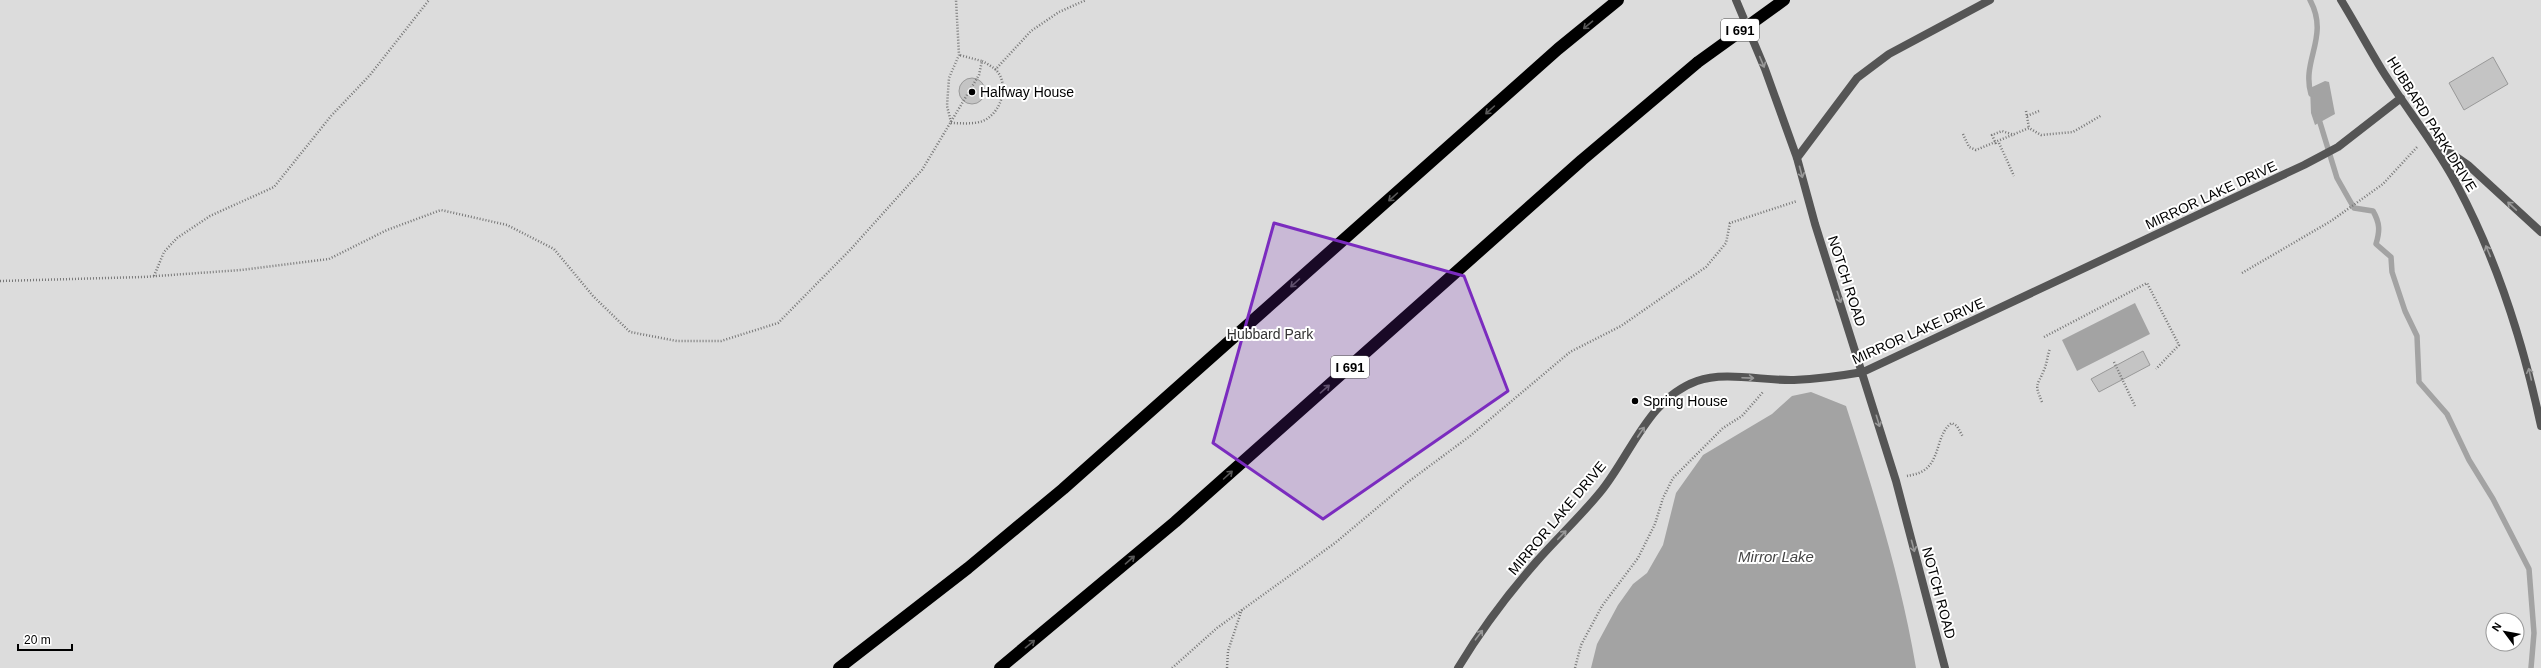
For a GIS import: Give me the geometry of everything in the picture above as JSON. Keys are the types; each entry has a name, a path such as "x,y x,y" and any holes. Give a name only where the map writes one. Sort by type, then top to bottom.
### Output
{"highway":[{"path":"839,668 968,568 1063,489 1558,49 1618,0"},
{"name":"I 691","path":"1000,668 1148,545 1576,165 1698,62 1784,0"}],"street":[{"name":"NOTCH ROAD","path":"1736,0 1765,69 1797,158 1896,480 1945,668"},
{"path":"1797,158 1857,78 1889,54 1990,0"},
{"name":"HUBBARD PARK DRIVE","path":"2341,0 2401,98 2458,185 2498,273 2529,370 2541,426"},
{"name":"MIRROR LAKE DRIVE","path":"1458,668 1473,643 1504,601 1537,561 1603,489 1659,405 1677,390 1699,380 1724,377 1773,379 1824,378 1863,372 2304,165 2338,147 2401,98"},
{"path":"2426,136 2468,165 2541,232"}],"path":[{"path":"154,276 164,252 177,238 210,216 274,187 331,116 370,75 429,0"},
{"path":"951,123 947,106 949,78 960,55 956,0"},
{"path":"996,70 1031,31 1059,12 1086,0"},
{"path":"951,123 969,124 985,120 998,107 1004,92 1001,79 996,70 982,61 960,55"},
{"path":"1,280 154,276 241,270 329,259 387,230 442,210 507,225 554,249 593,296 630,332 677,341 721,341 778,323 850,250 922,170 979,75 982,61"},
{"path":"2026,111 2029,128"},
{"path":"2027,116 2039,111"},
{"path":"2029,128 2041,135 2073,132 2102,115"},
{"path":"1963,134 1972,149 1976,150 1997,143 2029,128"},
{"path":"2014,135 2002,131 1992,135 2014,176"},
{"path":"2242,272 2331,222 2383,184 2426,136"},
{"path":"1172,668 1242,608 1335,543 1532,386 1570,352 1621,326 1706,267 1726,243 1730,222 1808,197"},
{"path":"2044,337 2147,283 2179,346 2156,369"},
{"path":"2042,402 2036,388 2036,382 2044,370 2050,349"},
{"path":"2114,362 2135,406"},
{"path":"1575,668 1581,646 1602,606 1638,558 1655,524 1663,498 1673,478 1723,428 1742,416 1773,379"},
{"path":"1896,480 1923,471 1932,462 1946,426 1952,423 1957,426 1963,437"},
{"path":"1227,668 1228,651 1242,608"}],"highlighted area":[{"path":"1274,223 1464,276 1508,391 1323,519 1213,443"}],"green space":[{"name":"Hubbard Park","path":"0,0 2541,0 2541,668 0,668"}],"water":[{"path":"2325,81 2329,82 2335,114 2315,125 2311,113 2310,88"},
{"path":"2135,303 2150,334 2077,371 2062,340"},
{"name":"Mirror Lake","path":"1811,392 1846,406 1895,568 1916,668 1591,668 1597,644 1618,605 1633,584 1647,573 1663,545 1676,493 1703,455 1772,414 1792,396"}],"building":[{"path":"2493,57 2508,84 2464,110 2449,83"},
{"name":"Halfway House","path":"972,78 982,81 985,91 982,101 972,104 962,101 959,91 962,81"},
{"path":"2143,351 2150,365 2099,392 2091,379"}],"waterway":[{"path":"2310,0 2315,13 2317,26 2309,70 2311,94"},
{"path":"2318,116 2337,178 2354,208 2373,211 2377,219 2379,231 2376,244 2391,257 2392,272 2405,311 2417,336 2419,382 2447,414 2469,460 2493,499 2529,569 2534,633 2531,668"}],"place":[{"name":"Halfway House","path":"972,92"},
{"name":"Spring House","path":"1635,401"}]}
